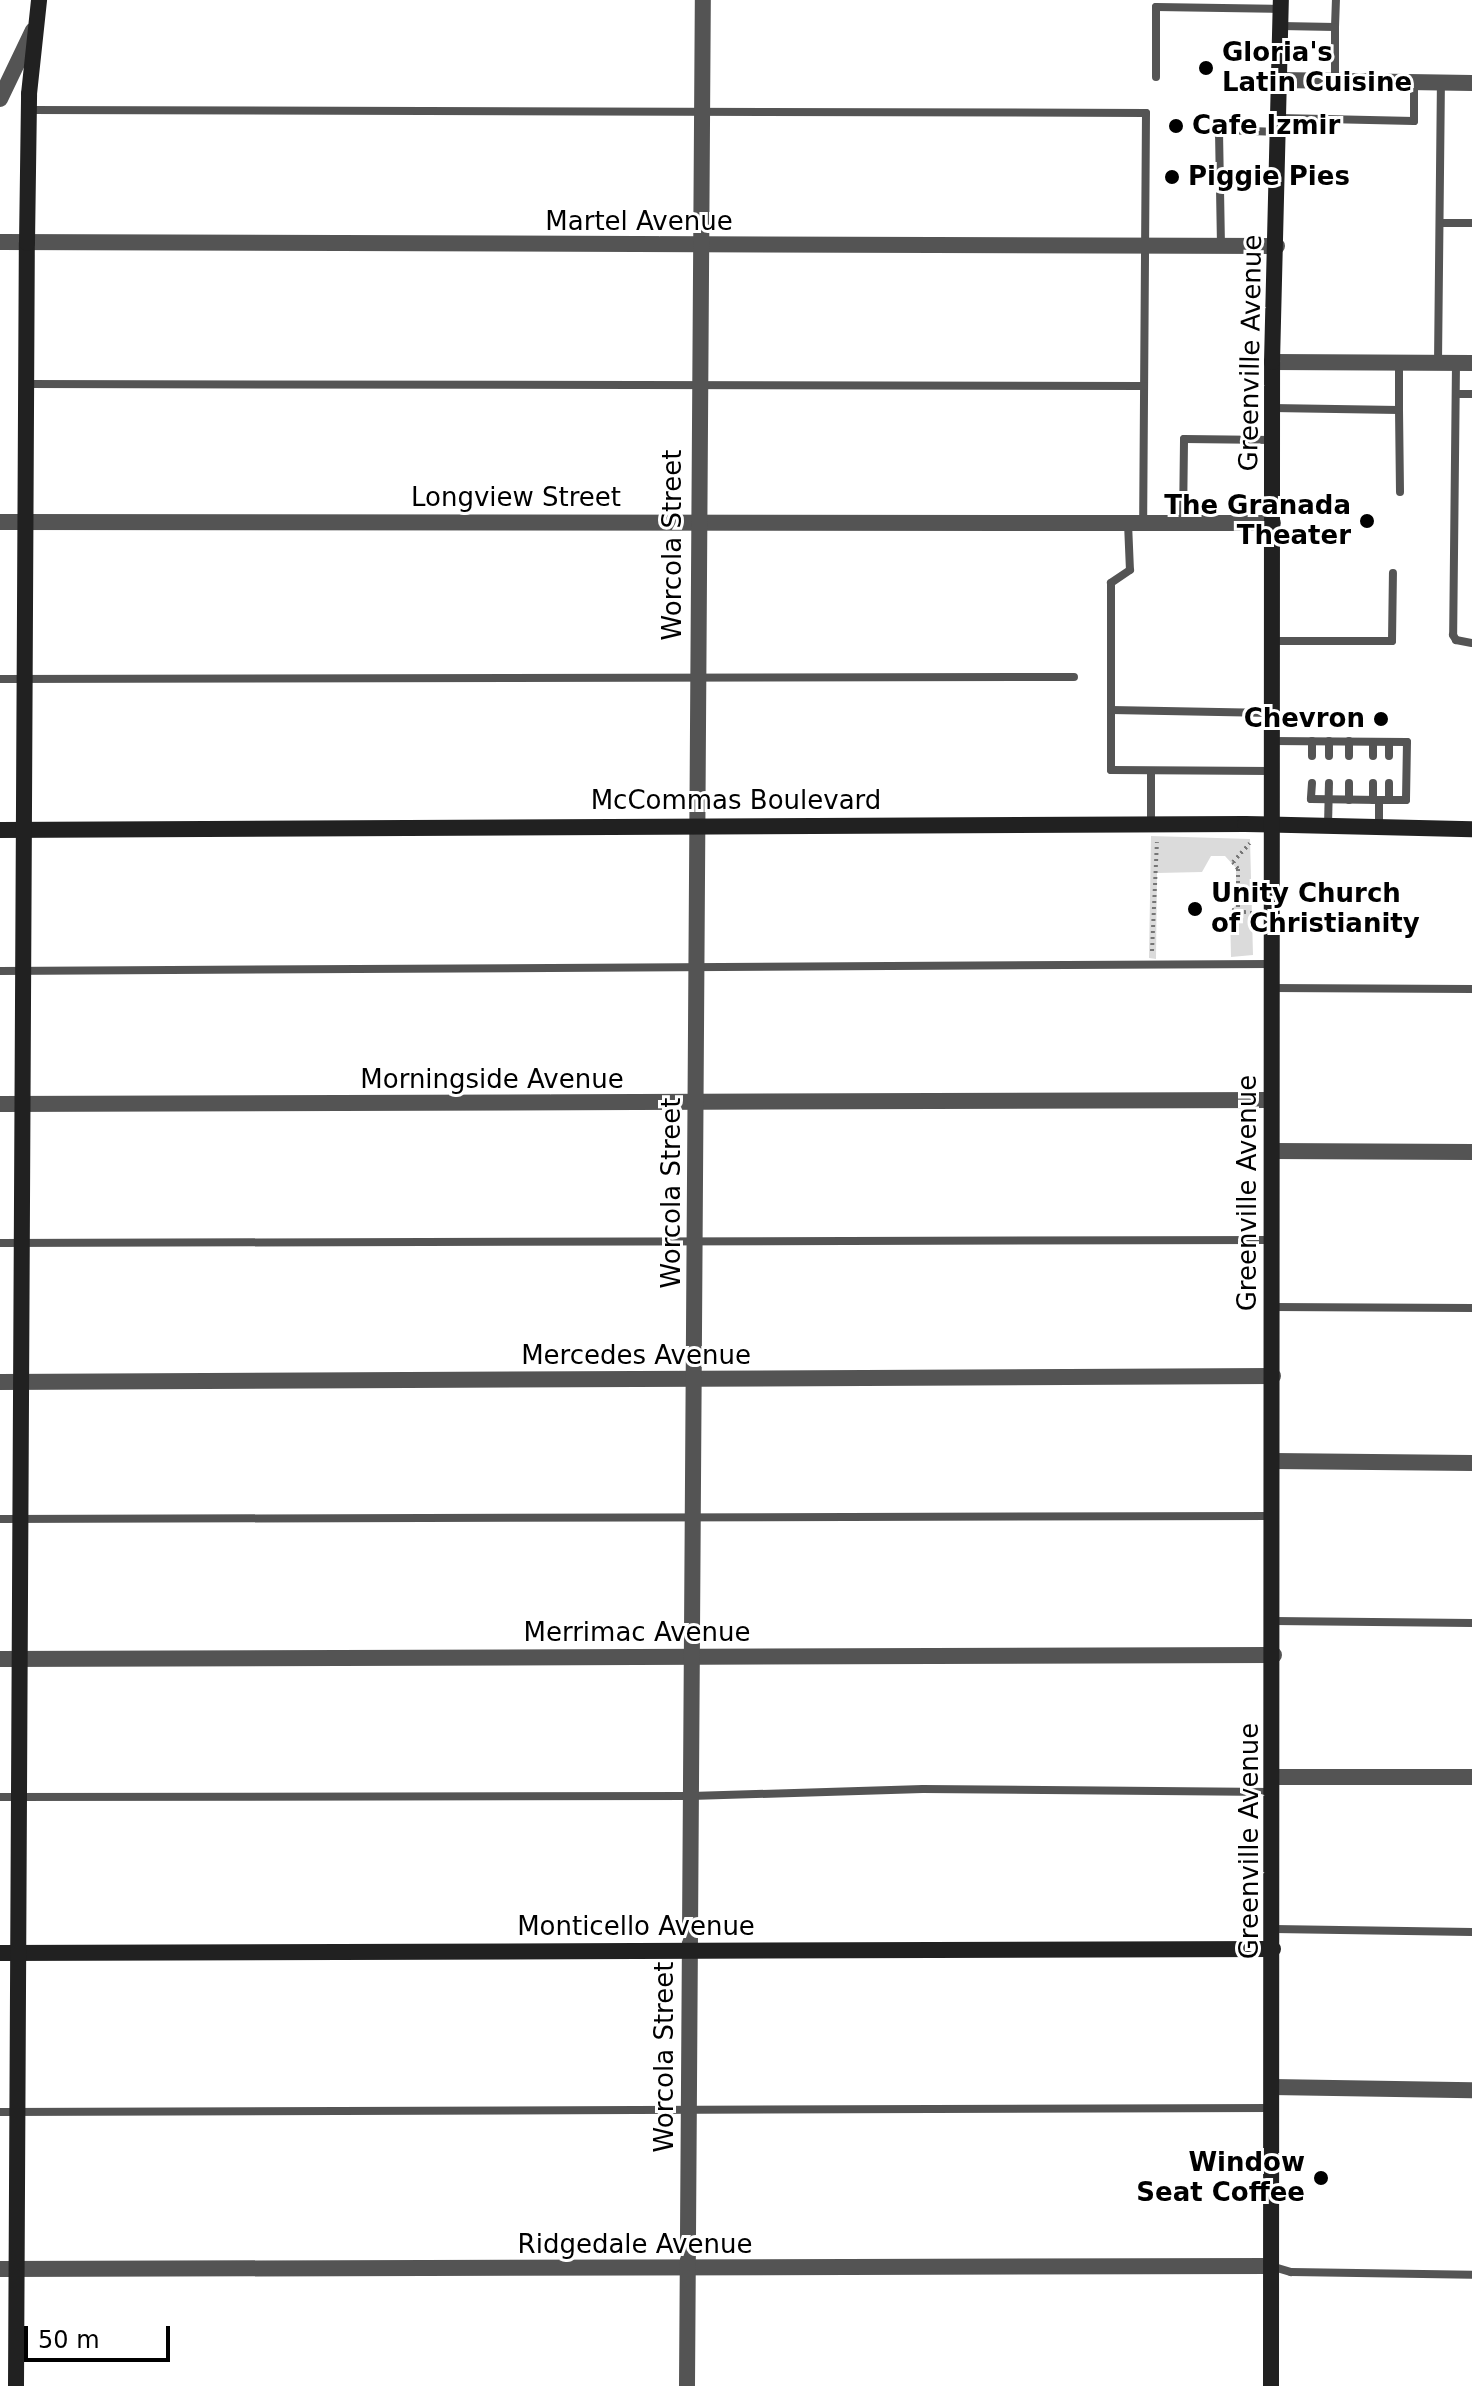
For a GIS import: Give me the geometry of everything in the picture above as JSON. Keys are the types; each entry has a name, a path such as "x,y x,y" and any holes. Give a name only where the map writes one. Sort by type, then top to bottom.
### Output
{"street":[{"path":"16,2386 8,2269 18,2112 19,1243 24,1104 27,243 29,102 33,30 39,0"},
{"name":"Worcola Street","path":"687,2386 699,825 696,522 703,0"},
{"name":"Greenville Avenue","path":"1271,2386 1275,1784 1270,827 1272,362 1281,12"},
{"path":"1,97 33,30"},
{"path":"1280,80 1472,83"},
{"name":"Martel Avenue","path":"0,242 1277,246"},
{"path":"1272,362 1464,363"},
{"name":"Longview Street","path":"0,522 1273,523"},
{"name":"McCommas Boulevard","path":"0,830 699,825 1472,829"},
{"name":"Morningside Avenue","path":"0,1104 1271,1100"},
{"path":"1272,1151 1472,1152"},
{"name":"Mercedes Avenue","path":"0,1382 1273,1376"},
{"path":"1273,1461 1472,1463"},
{"name":"Merrimac Avenue","path":"0,1659 1274,1655"},
{"path":"1275,1784 1472,1777"},
{"name":"Monticello Avenue","path":"0,1953 1273,1949"},
{"path":"1272,2087 1472,2090"},
{"name":"Ridgedale Avenue","path":"8,2269 1270,2266"}],"lane":[{"path":"1335,81 1336,0"},
{"path":"1156,77 1156,3 1281,12 1335,27"},
{"path":"1221,246 1223,130 1414,121 1414,82"},
{"path":"1438,363 1441,83"},
{"path":"1,97 29,102 1146,113 1144,386 1136,523 1130,570 1111,583 1111,770 1271,771"},
{"path":"1440,223 1472,223"},
{"path":"1399,362 1400,492"},
{"path":"1464,363 1457,394 1453,635 1472,643"},
{"path":"26,384 1144,386"},
{"path":"1457,394 1472,394"},
{"path":"1272,408 1399,410"},
{"path":"1183,523 1184,439 1272,440"},
{"path":"1272,641 1392,641 1393,573"},
{"path":"0,679 1074,677"},
{"path":"1111,710 1272,713"},
{"path":"1271,741 1407,742 1406,800 1311,799 1312,783"},
{"path":"1312,741 1312,756"},
{"path":"1329,741 1329,756"},
{"path":"1349,741 1349,756"},
{"path":"1373,742 1373,756"},
{"path":"1389,742 1389,756"},
{"path":"1151,771 1151,825"},
{"path":"1328,827 1329,783"},
{"path":"1349,783 1349,800"},
{"path":"1373,783 1380,800 1379,828"},
{"path":"1380,800 1389,783"},
{"path":"0,971 1270,964"},
{"path":"1270,988 1472,989"},
{"path":"0,1243 696,1244 1272,1240"},
{"path":"1272,1307 1472,1308"},
{"path":"0,1519 1274,1516"},
{"path":"1274,1621 1472,1623"},
{"path":"0,1797 691,1796 1275,1784"},
{"path":"1274,1929 1472,1932"},
{"path":"0,2112 1272,2108"},
{"path":"1270,2266 1291,2272 1472,2275"}],"path":[{"path":"1152,951 1157,842"},
{"path":"1250,843 1232,862 1238,869 1235,909 1252,913"}],"shaded area":[{"path":"1151,836 1250,839 1253,955 1231,957 1230,911 1236,905 1236,868 1225,856 1211,856 1202,872 1157,873 1156,959 1149,958"}],"place":[{"name":"Gloria's Latin Cuisine","path":"1206,68"},
{"name":"Cafe Izmir","path":"1176,126"},
{"name":"Piggie Pies","path":"1172,177"},
{"name":"The Granada Theater","path":"1367,521"},
{"name":"Chevron","path":"1381,719"},
{"name":"Unity Church of Christianity","path":"1195,909"},
{"name":"Window Seat Coffee","path":"1321,2178"}]}
